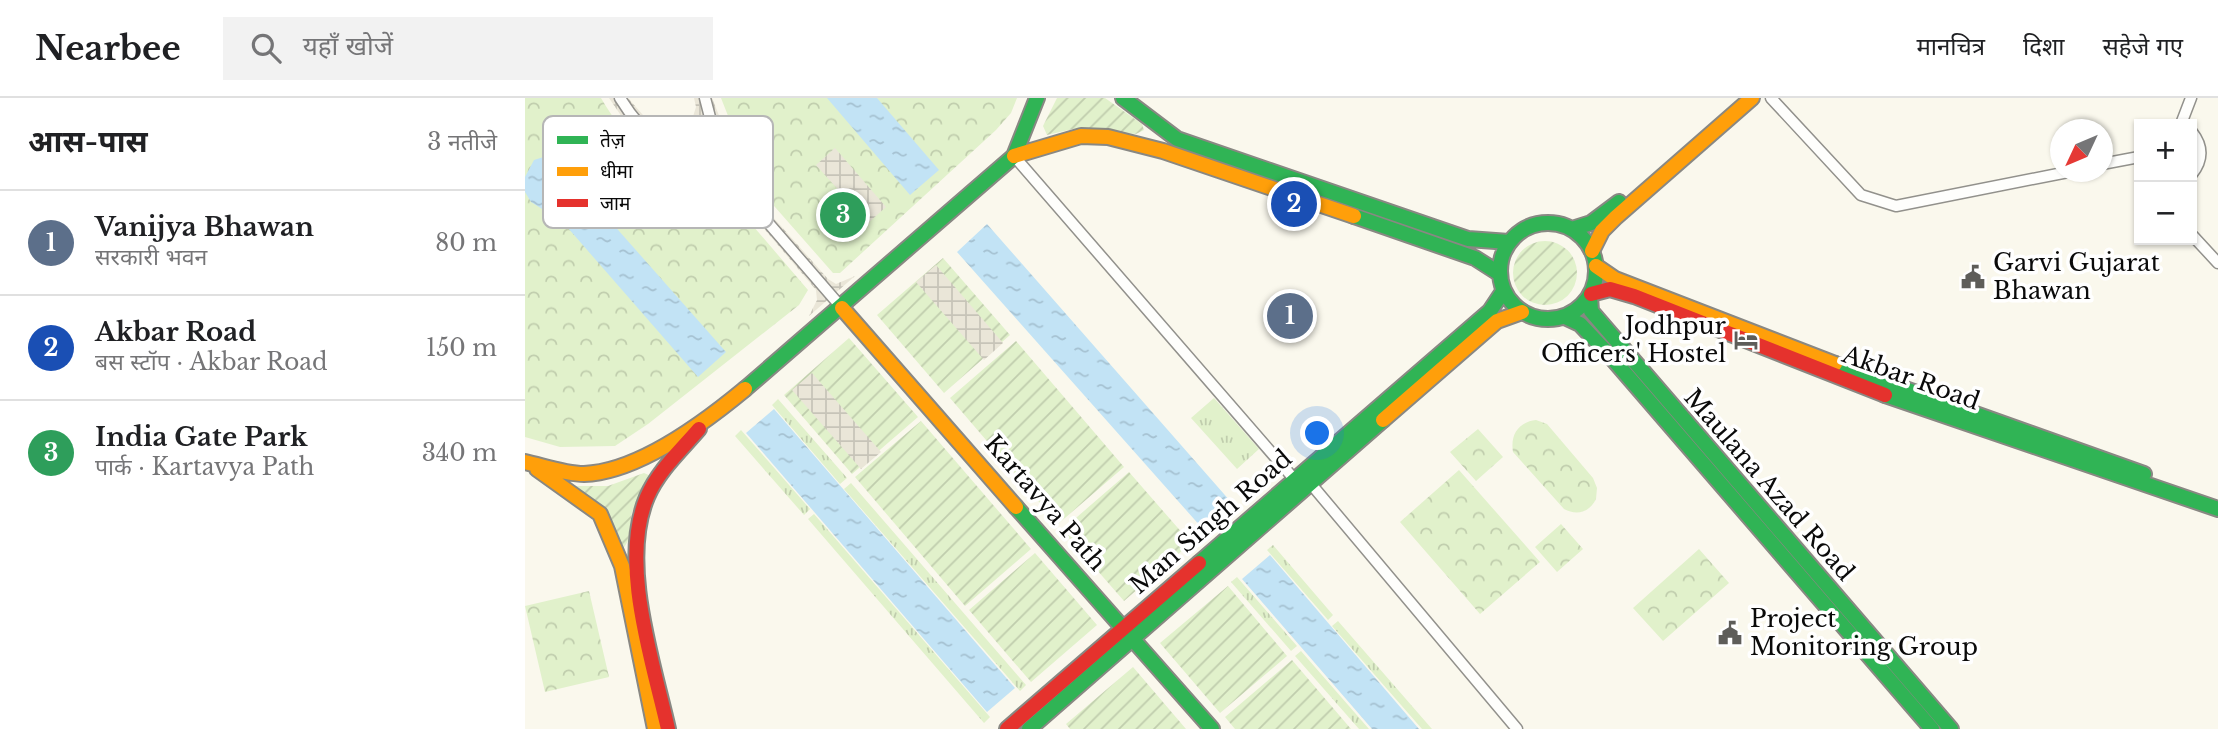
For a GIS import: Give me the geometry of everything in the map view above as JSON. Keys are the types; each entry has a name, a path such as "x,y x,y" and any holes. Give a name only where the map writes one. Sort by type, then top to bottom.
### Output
{"main road":[{"path":"1014,156 1037,98"},
{"path":"1123,98 1177,139 1468,239 1509,242"},
{"path":"1574,230 1603,216 1740,98"},
{"path":"1592,251 1602,231 1616,217 1752,98"},
{"path":"1151,148 1160,126"},
{"path":"655,729 629,567 637,521 659,476 705,422 842,308 1014,156 1081,135 1108,137 1151,148 1475,258 1500,274"},
{"path":"1559,224 1574,230 1592,251 1597,266 1590,295 1579,309 1565,317 1535,318 1522,312 1504,290 1500,274 1500,263 1509,242 1532,225 1559,224"},
{"name":"Akbar Road","path":"1597,266 1615,279 1893,386 2218,500"},
{"name":"Akbar Road","path":"1590,295 1610,289 1634,296 1888,396 2218,509"},
{"name":"Man Singh Road","path":"1029,729 1128,633 1295,480 1490,311 1504,290"},
{"name":"Maulana Azad Road","path":"1590,295 1591,311 1663,398 1951,729"},
{"name":"Kartavya Path","path":"842,308 1212,729"},
{"name":"Man Singh Road","path":"1007,729 1311,484 1497,321 1522,312"},
{"name":"Maulana Azad Road","path":"1565,317 1580,324 1612,358 1932,729"},
{"path":"526,463 583,474 626,465 705,422"},
{"path":"526,463 560,483 600,514 629,567 668,729"}],"street":[{"path":"620,98 633,116"},
{"path":"705,98 710,116"},
{"path":"1771,98 1861,195 1896,206 2050,176"},
{"path":"2183,119 2191,98"},
{"path":"2197,142 2201,150 2197,166"},
{"path":"1014,156 1295,480"},
{"path":"2113,162 2134,158"},
{"path":"773,228 842,308"},
{"path":"2197,240 2218,263"},
{"path":"1311,484 1517,729"}],"green space":[{"path":"525,98 601,98 612,116 543,116 543,228 755,228 808,290 799,305 648,424 615,446 560,447 525,437"},
{"path":"721,98 1017,98 1011,113 996,130 840,273 833,273 773,205 773,116 728,116"},
{"path":"1057,98 1105,98 1142,124 1144,130 1136,134 1073,129 1047,135 1043,126"},
{"path":"1545,241 1557,243 1568,250 1575,261 1575,285 1568,296 1557,303 1545,305 1533,303 1522,296 1515,285 1513,273 1515,261 1522,250 1533,243"},
{"path":"943,258 1010,335 944,393 877,315"},
{"path":"849,338 918,417 852,474 784,395"},
{"path":"1016,341 1124,467 1058,524 950,398"},
{"path":"1214,398 1259,449 1237,469 1191,418"},
{"path":"778,399 847,478 840,484 772,405"},
{"path":"1536,420 1547,424 1593,478 1597,488 1596,499 1587,510 1574,512 1564,509 1513,452 1514,434 1520,426"},
{"path":"921,421 1031,549 965,606 855,477"},
{"path":"1478,429 1503,457 1476,481 1450,452"},
{"path":"741,430 810,509 804,515 735,436"},
{"path":"1459,470 1540,562 1480,614 1400,522"},
{"path":"1129,472 1191,543 1124,601 1062,530"},
{"path":"644,473 651,476 632,512 628,541 623,549 611,518 597,502 572,486 608,486"},
{"path":"851,483 1026,685 1020,691 844,489"},
{"path":"814,514 990,717 984,723 808,519"},
{"path":"1561,524 1583,549 1557,572 1535,547"},
{"path":"1273,545 1333,615 1328,620 1267,550"},
{"path":"1699,549 1729,583 1663,641 1633,608"},
{"path":"1035,553 1097,625 1031,682 969,610"},
{"path":"1237,577 1297,646 1291,651 1231,582"},
{"path":"1228,586 1287,656 1220,713 1160,643"},
{"path":"589,591 609,677 545,692 525,606"},
{"path":"1338,621 1432,729 1422,729 1332,626"},
{"path":"1301,651 1369,729 1359,729 1295,656"},
{"path":"1292,660 1351,729 1235,729 1225,717"},
{"path":"1133,667 1186,729 1070,729 1066,724"}],"shaded area":[{"path":"609,98 628,98 644,116 621,116"},
{"path":"694,98 712,98 719,116 693,116 696,107"},
{"path":"835,148 886,207 868,223 816,165"},
{"path":"773,217 828,279 836,284 855,276 809,316 817,300 816,290 763,228 773,228"},
{"path":"936,265 1003,343 984,360 916,282"},
{"path":"812,373 881,452 861,469 792,390"}],"water":[{"path":"827,98 877,98 939,170 910,195"},
{"path":"543,157 543,210 531,202 525,192 525,177 534,160"},
{"path":"987,224 1231,502 1202,528 957,252"},
{"path":"568,228 616,228 726,352 698,377"},
{"path":"774,409 1015,688 987,712 746,433"},
{"path":"1270,555 1419,729 1372,729 1242,579"}],"traffic: fast":[{"path":"745,389 1014,156 1037,98"},
{"path":"1123,98 1177,139 1468,239 1509,242"},
{"path":"1572,229 1591,223 1619,202"},
{"path":"1354,216 1475,258 1500,274"},
{"path":"1548,223 1566,227 1582,237 1592,253 1596,271 1592,289 1582,305 1566,315 1548,319 1530,315 1514,305 1504,289 1500,271 1504,253 1514,237 1530,227 1548,223"},
{"path":"1199,563 1490,311 1504,290"},
{"path":"1590,297 1591,311 1951,729"},
{"path":"1565,317 1580,324 1612,358 1932,729"},
{"path":"1835,364 2144,474"},
{"path":"1885,395 2218,509"},
{"path":"1029,729 1383,420"},
{"path":"1016,507 1212,729"}],"traffic: slow":[{"path":"1592,251 1602,231 1616,217 1752,98"},
{"path":"1014,156 1081,136 1108,137 1163,151 1354,216"},
{"path":"1596,266 1615,279 1835,364"},
{"path":"842,308 1016,507"},
{"path":"1383,420 1497,321 1522,312"},
{"path":"525,462 577,474 605,471 626,465 669,444 745,389"},
{"path":"537,469 600,514 622,566 655,729"}],"traffic: jam":[{"path":"1591,294 1610,289 1634,296 1885,395"},
{"path":"668,729 641,613 636,552 639,523 647,497 657,478 699,429"},
{"path":"1007,729 1199,563"}],"place":[{"name":"Akbar Road","path":"1294,204"},
{"name":"India Gate Park","path":"843,215"},
{"name":"Garvi Gujarat Bhawan","path":"1973,277"},
{"name":"Vanijya Bhawan","path":"1290,316"},
{"name":"Jodhpur Officers' Hostel","path":"1746,340"},
{"name":"Project Monitoring Group","path":"1730,633"}]}
